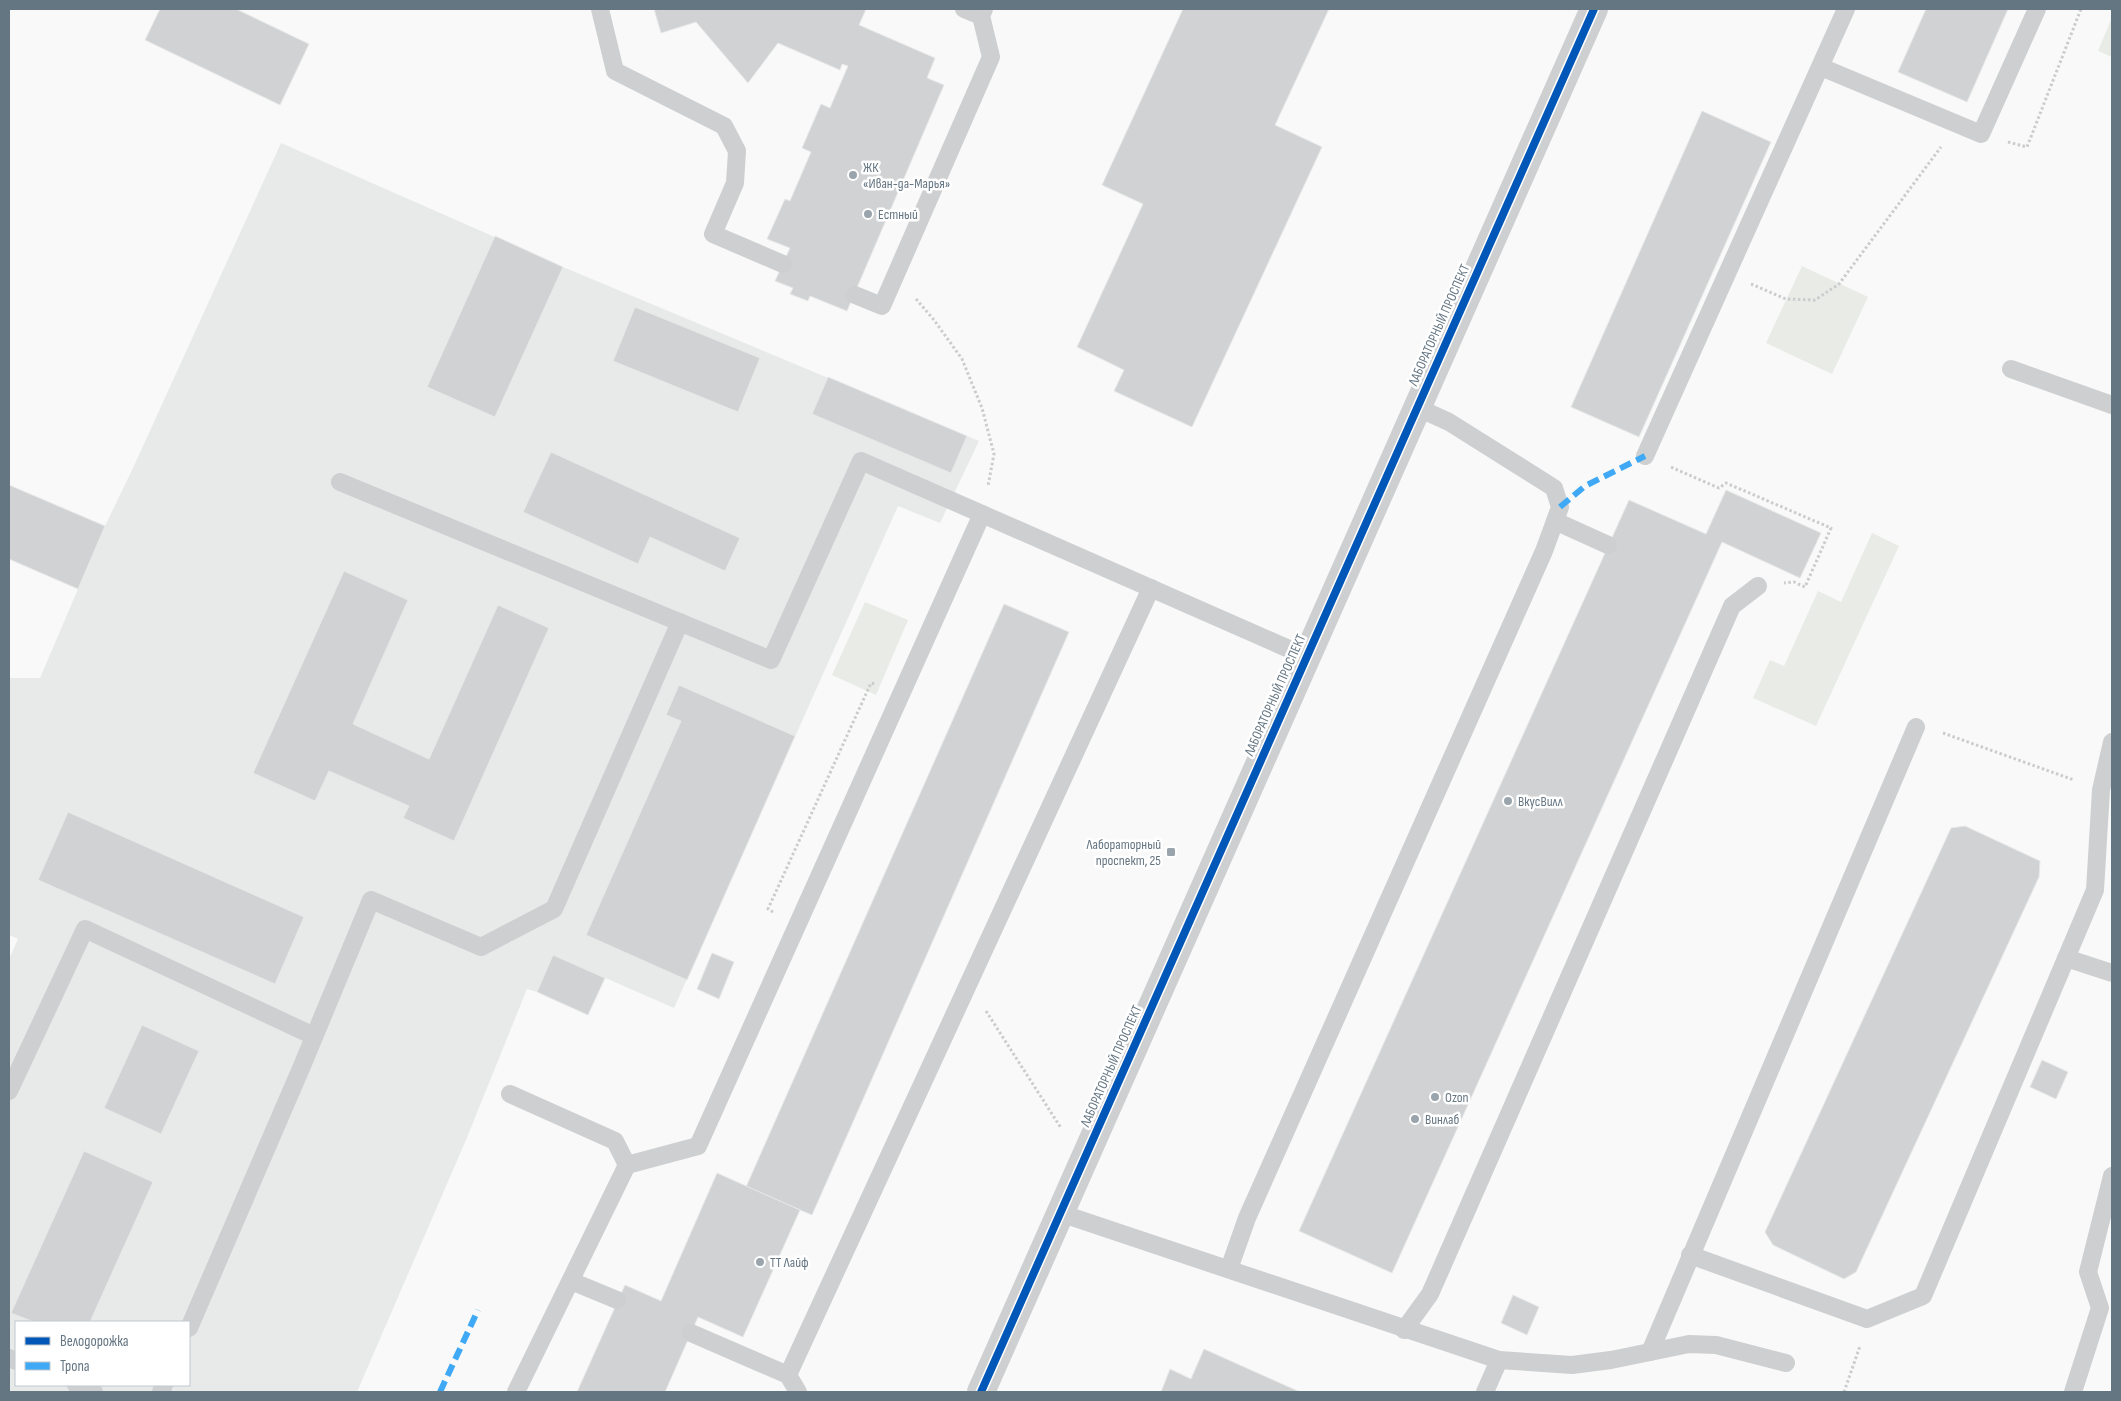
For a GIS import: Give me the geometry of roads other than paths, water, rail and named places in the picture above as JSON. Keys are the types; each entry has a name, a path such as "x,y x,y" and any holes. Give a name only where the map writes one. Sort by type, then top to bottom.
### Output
{"street":[{"name":"ЛАБОРАТОРНЫЙ ПРОСПЕКТ","path":"981,1392 1305,656 1594,9"}],"lane":[{"path":"600,9 615,71 724,126 737,151 735,183 713,234 783,264"},
{"path":"854,295 882,306 990,57 983,12 964,9"},
{"path":"1645,456 1846,9"},
{"path":"1820,67 1981,134 2037,9"},
{"path":"2011,369 2112,405"},
{"path":"1229,1269 1247,1218 1544,550 1560,507 1554,488 1449,422 1416,407"},
{"path":"340,482 771,660 861,460 1305,656"},
{"path":"522,1390 571,1281 627,1165 698,1146 982,514"},
{"path":"1555,521 1608,545"},
{"path":"1404,1330 1430,1294 1732,606 1758,586"},
{"path":"788,1375 1151,588"},
{"path":"190,1326 371,900 481,947 554,909 680,622"},
{"path":"1650,1352 1916,727"},
{"path":"1690,1255 1867,1319 1923,1296 2095,890 2101,790 2112,742"},
{"path":"9,1091 85,929 314,1036"},
{"path":"2066,958 2112,973"},
{"path":"510,1094 615,1141 627,1165"},
{"path":"2073,1392 2100,1308 2088,1272 2106,1218 2112,1176"},
{"path":"1060,1213 1404,1330 1499,1360 1572,1365 1611,1360 1689,1344 1716,1345 1786,1363"},
{"path":"571,1281 617,1300"},
{"path":"691,1332 788,1375 798,1392"},
{"path":"1485,1392 1499,1360"},
{"path":"79,1386 94,1392"}],"place":[{"name":"ЖК «Иван-да-Марья»","path":"853,175"},
{"name":"Естный","path":"868,214"},
{"name":"ВкусВилл","path":"1508,801"},
{"name":"Лабораторный проспект, 25","path":"1171,852"},
{"name":"Ozon","path":"1435,1097"},
{"name":"Винлаб","path":"1415,1119"},
{"name":"ТТ Лайф","path":"760,1262"}]}
